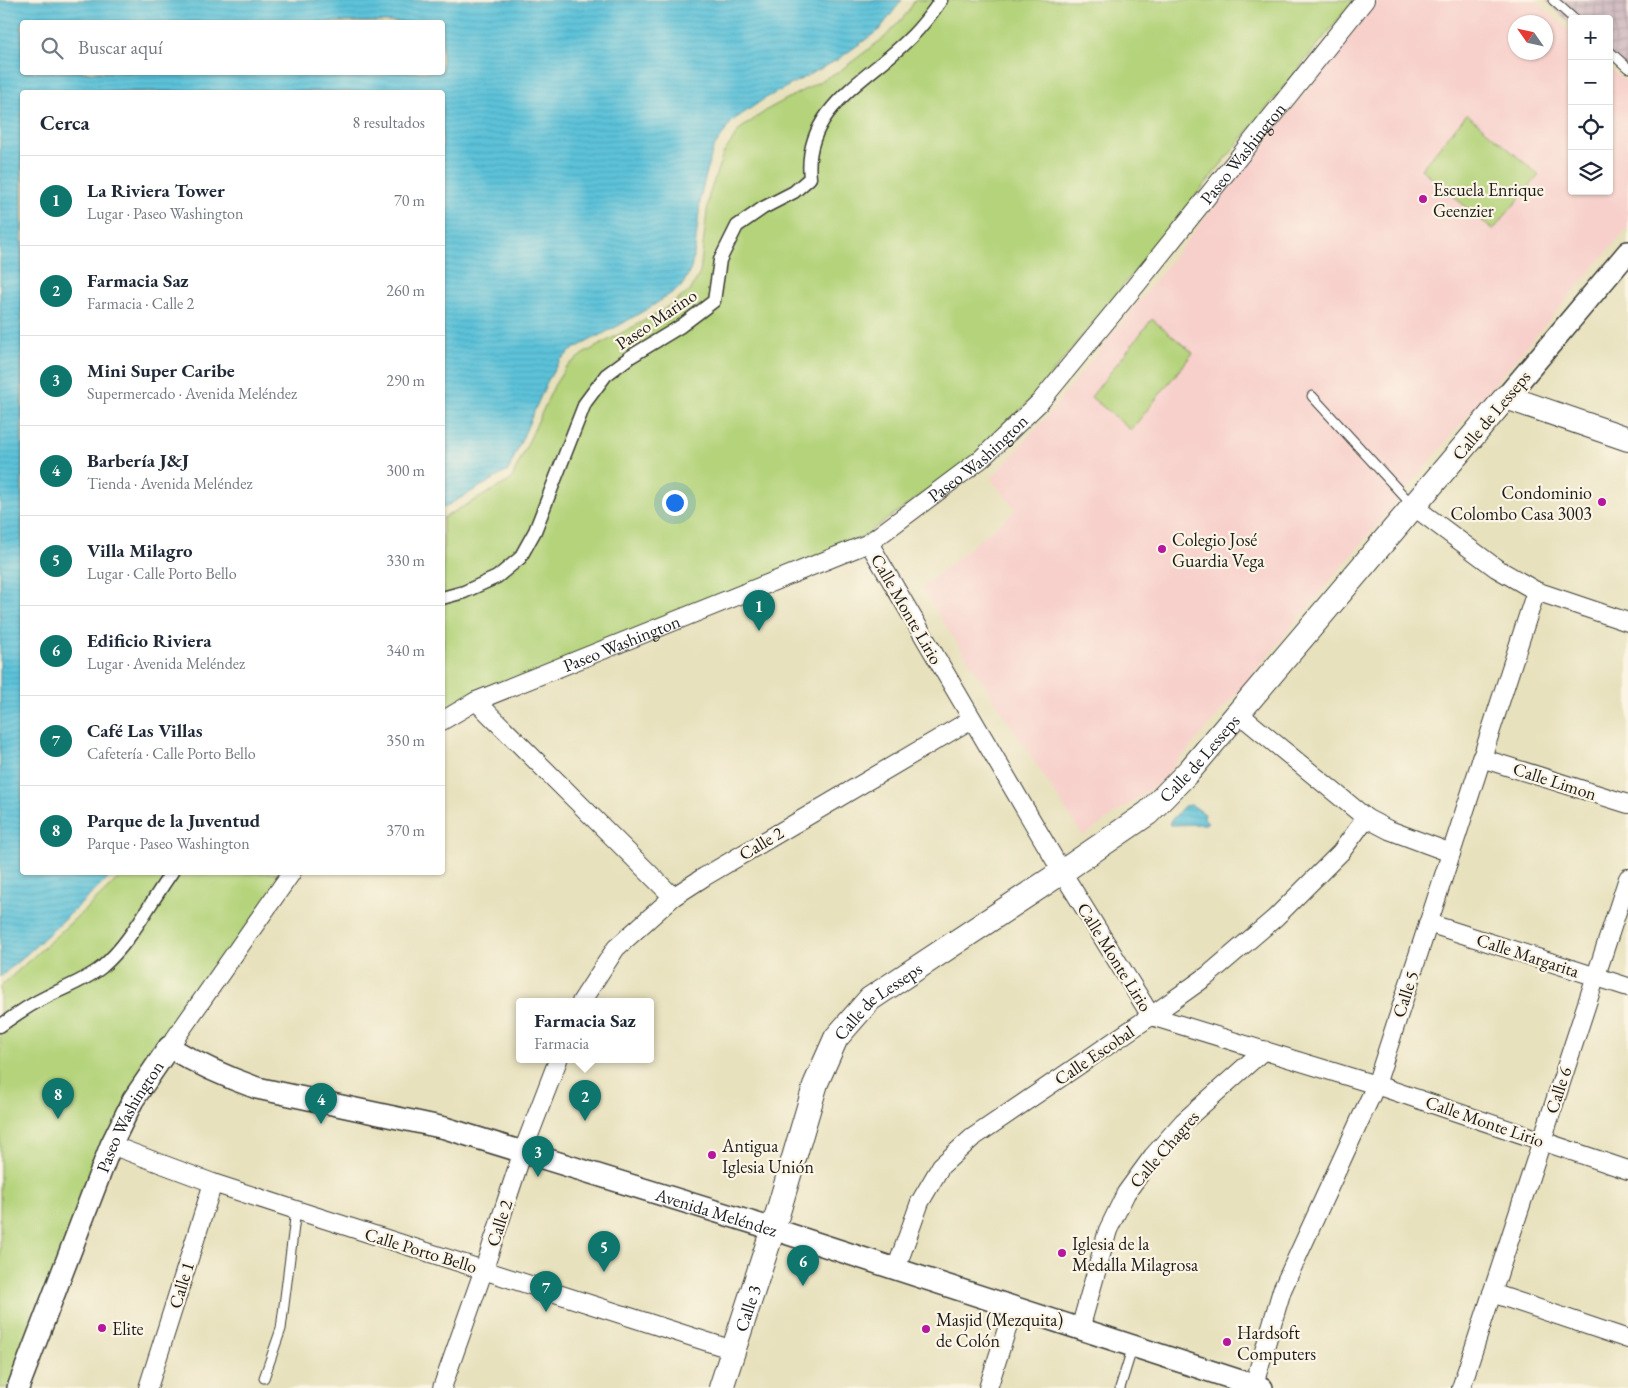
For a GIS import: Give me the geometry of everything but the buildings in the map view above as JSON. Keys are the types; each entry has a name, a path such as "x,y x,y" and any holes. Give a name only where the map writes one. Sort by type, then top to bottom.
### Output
{"main road":[{"path":"1506,397 1628,439"},
{"name":"Calle de Lesseps","path":"773,1229 816,1083 836,1038 870,998 1148,813 1190,770 1506,397"},
{"name":"Calle 3","path":"721,1388 773,1229"}],"street":[{"name":"Paseo Marino","path":"445,597 464,592 497,577 520,558 535,531 585,403 606,375 630,357 681,326 714,300 720,260 737,226 763,208 794,192 810,178 809,165 813,142 822,123 837,102 859,80 911,37 930,17 941,0"},
{"name":"Paseo Washington","path":"445,719 476,701 869,543 981,459 1040,402 1144,276 1365,0"},
{"name":"Calle de Lesseps","path":"1506,397 1628,252"},
{"path":"1413,506 1496,568 1536,591 1628,622"},
{"name":"Calle Monte Lirio","path":"869,543 1062,872 1151,1016 1376,1084 1628,1170"},
{"name":"Calle 5","path":"1256,1387 1282,1290 1376,1084 1536,591"},
{"path":"476,701 673,897"},
{"path":"1238,713 1366,818 1389,830 1451,853"},
{"name":"Calle 2","path":"584,998 616,948 673,897 972,719"},
{"name":"Calle Limon","path":"1481,758 1628,804"},
{"name":"Calle Escobal","path":"896,1269 920,1202 941,1166 972,1138 1208,976 1275,918 1341,852 1366,818"},
{"path":"0,1026 19,1012 47,996 78,982 100,969 124,944 170,875"},
{"name":"Paseo Washington","path":"18,1388 111,1145 133,1100 290,875"},
{"name":"Calle 6","path":"1461,1388 1628,878"},
{"name":"Calle Margarita","path":"1428,923 1628,987"},
{"name":"Avenida Meléndez","path":"169,1047 194,1062 228,1078 257,1088 445,1128 523,1151 773,1229 1256,1387"},
{"name":"Calle Chagres","path":"1080,1329 1108,1230 1126,1193 1153,1156 1183,1122 1264,1050"},
{"name":"Calle 2","path":"442,1388 523,1151 557,1063"},
{"name":"Calle Porto Bello","path":"111,1145 213,1183 733,1350"},
{"name":"Calle 1","path":"148,1388 213,1183"},
{"path":"1492,1293 1628,1339"},
{"path":"988,1388 1014,1307"}],"lane":[{"path":"1553,0 1570,15"},
{"path":"1613,55 1628,68"},
{"path":"1312,396 1413,506"},
{"path":"264,1378 281,1329 296,1210"},
{"path":"1120,1388 1134,1346"}],"shaded area":[{"name":"Colegio José Guardia Vega","path":"1379,0 1535,0 1552,15 1508,15 1508,60 1553,60 1553,16 1568,29 1568,195 1613,195 1613,71 1628,84 1628,227 1159,783 1083,836 921,588 1016,510 991,479 1048,415"},
{"path":"1545,0 1628,0 1628,77 1613,63 1613,15 1568,15 1568,21"}],"green space":[{"path":"915,0 1354,0 1032,398 975,457 862,537 445,713 445,517 511,480 554,386 566,367 583,354 660,312 690,291 700,273 709,195 723,154 740,129 770,108 841,70 885,37 908,12"},
{"path":"1467,114 1539,175 1493,230 1421,169"},
{"path":"1152,319 1193,353 1131,430 1091,397"},
{"path":"122,875 285,875 129,1097 11,1388 0,1388 0,987"}],"water":[{"path":"0,0 902,0 879,30 837,60 764,99 732,121 713,149 701,194 691,269 682,286 618,326 575,348 560,360 547,382 508,471 445,507 445,90 20,90 20,875 112,875 0,977"},
{"path":"1192,805 1205,814 1204,818 1208,822 1206,824 1171,825 1169,823 1184,806"}],"place":[{"name":"Escuela Enrique Geenzier","path":"1423,199"},
{"name":"Condominio Colombo Casa 3003","path":"1602,502"},
{"name":"Colegio José Guardia Vega","path":"1162,549"},
{"name":"La Riviera Tower","path":"759,631"},
{"name":"Parque de la Juventud","path":"58,1119"},
{"name":"Farmacia Saz","path":"585,1121"},
{"name":"Barbería J&J","path":"321,1124"},
{"name":"Antigua Iglesia Unión","path":"712,1155"},
{"name":"Mini Super Caribe","path":"538,1177"},
{"name":"Iglesia de la Medalla Milagrosa","path":"1062,1253"},
{"name":"Villa Milagro","path":"604,1272"},
{"name":"Edificio Riviera","path":"803,1286"},
{"name":"Café Las Villas","path":"546,1312"},
{"name":"Elite","path":"102,1328"},
{"name":"Masjid (Mezquita) de Colón","path":"926,1329"},
{"name":"Hardsoft Computers","path":"1227,1342"}]}
